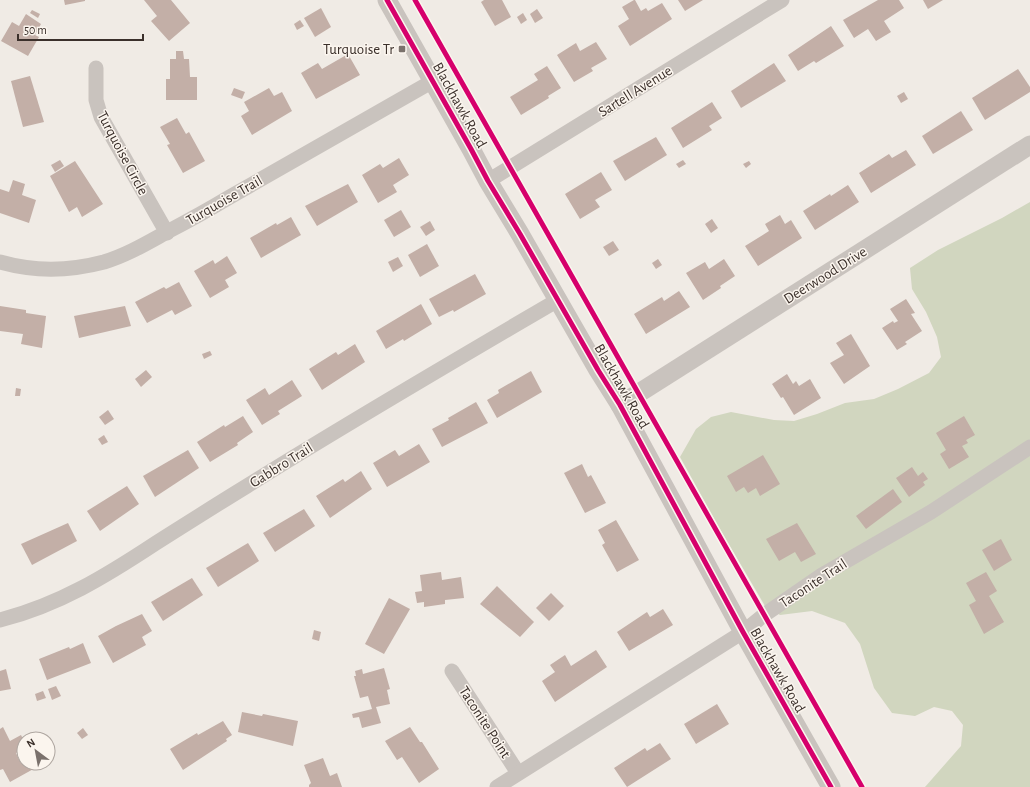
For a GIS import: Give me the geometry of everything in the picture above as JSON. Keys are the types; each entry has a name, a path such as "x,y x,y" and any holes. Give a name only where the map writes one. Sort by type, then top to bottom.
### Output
{"street":[{"name":"Blackhawk Road","path":"387,0 472,149 488,181 620,405 743,632 831,787"},
{"name":"Sartell Avenue","path":"488,181 782,0"},
{"name":"Turquoise Circle","path":"96,68 96,100 101,117 167,233"},
{"name":"Turquoise Trail","path":"0,262 36,269 68,269 106,261 124,254 167,233 433,81"},
{"name":"Deerwood Drive","path":"620,405 1030,145"},
{"name":"Gabbro Trail","path":"0,620 16,616 48,604 87,586 351,422 558,300"},
{"name":"Taconite Trail","path":"497,787 743,632 764,615 822,575 931,512 1030,448"},
{"name":"Taconite Point","path":"452,671 518,773"}],"green space":[{"path":"1030,202 1030,787 925,787 961,746 963,725 952,711 934,707 915,716 892,713 874,688 860,644 845,623 812,611 780,615 765,606 680,457 696,429 711,417 731,412 774,420 794,421 845,403 874,399 898,389 929,373 941,357 937,337 926,312 912,289 910,268 938,250 1002,218"}],"building":[{"path":"64,0 85,0 85,1 65,5"},
{"path":"144,0 171,0 190,23 169,41 151,21 157,16"},
{"path":"484,0 502,0 511,17 495,26 481,2"},
{"path":"634,0 641,11 646,8 648,11 662,3 672,19 630,46 618,26 629,19 622,7"},
{"path":"678,0 703,0 685,11"},
{"path":"878,0 899,0 904,8 884,21 891,32 876,41 868,29 854,38 843,20"},
{"path":"923,0 943,0 928,9"},
{"path":"321,8 331,27 315,37 304,18"},
{"path":"537,9 543,18 535,23 530,14"},
{"path":"32,10 40,14 38,18 30,13"},
{"path":"523,13 527,20 521,24 517,17"},
{"path":"26,14 41,24 35,35 39,37 28,56 1,41 12,22 19,26"},
{"path":"300,20 304,26 297,30 294,24"},
{"path":"831,26 844,46 816,63 814,61 798,71 788,55"},
{"path":"596,42 607,59 591,68 593,71 574,82 557,55 576,43 580,51"},
{"path":"176,51 183,51 184,59 189,59 190,77 197,77 197,100 166,100 166,79 170,79 170,59 176,59"},
{"path":"348,54 360,75 316,99 301,73 318,63 322,69"},
{"path":"774,63 786,81 741,108 731,91"},
{"path":"547,66 561,88 548,96 549,98 521,115 510,97 538,80 534,74"},
{"path":"1018,69 1030,87 1030,92 985,120 972,98"},
{"path":"30,76 44,122 23,127 11,81"},
{"path":"234,88 245,92 242,99 231,95"},
{"path":"269,88 274,96 282,92 292,111 252,135 241,116 249,111 244,102"},
{"path":"904,92 908,99 901,103 897,96"},
{"path":"712,102 722,118 709,126 712,130 683,148 671,128"},
{"path":"961,111 973,130 933,154 922,136"},
{"path":"177,118 186,134 189,132 205,161 183,173 167,145 170,144 160,127"},
{"path":"656,137 667,155 625,181 613,161"},
{"path":"906,150 916,165 871,193 859,173 889,154 892,158"},
{"path":"399,158 409,175 393,185 397,192 378,203 362,175 380,164 383,168"},
{"path":"60,160 64,166 55,172 51,165"},
{"path":"683,160 686,164 679,168 676,164"},
{"path":"75,161 103,204 82,217 77,207 69,212 50,176"},
{"path":"749,161 751,164 746,168 743,164"},
{"path":"601,172 612,190 595,200 600,207 580,219 565,194"},
{"path":"13,180 25,184 22,195 36,200 29,223 0,213 0,189 9,192"},
{"path":"348,184 358,202 317,226 305,206"},
{"path":"848,185 859,202 815,230 803,211 830,194 831,196"},
{"path":"401,210 411,227 394,237 384,220"},
{"path":"780,215 785,224 791,220 802,238 758,266 745,246 769,231 765,224"},
{"path":"291,217 301,235 261,258 250,238 276,223 277,225"},
{"path":"712,219 718,228 711,233 705,224"},
{"path":"430,221 435,230 426,236 420,227"},
{"path":"613,241 619,250 609,256 603,247"},
{"path":"427,244 439,266 420,277 408,255"},
{"path":"227,256 237,273 225,280 229,287 210,298 194,271 213,260 215,264"},
{"path":"398,257 403,266 393,272 388,262"},
{"path":"658,259 662,265 656,269 652,263"},
{"path":"724,259 735,276 703,300 686,273 705,262 709,269"},
{"path":"475,274 486,294 454,312 453,310 439,317 429,299"},
{"path":"179,282 192,306 175,315 172,310 147,323 135,302 164,287 166,289"},
{"path":"679,291 690,307 646,334 634,314 662,297 664,301"},
{"path":"906,299 915,313 911,314 922,331 905,342 907,344 897,350 882,328 893,321 894,323 898,321 890,309"},
{"path":"421,304 432,324 404,341 403,339 386,349 376,331"},
{"path":"0,306 26,310 26,313 46,316 42,348 21,344 23,334 0,331"},
{"path":"125,306 131,326 79,338 74,316"},
{"path":"851,334 870,366 844,384 830,363 844,355 836,343"},
{"path":"355,344 365,362 322,390 309,369 336,352 338,355"},
{"path":"210,351 212,355 204,359 202,354"},
{"path":"146,370 152,377 141,387 135,379"},
{"path":"531,371 542,392 497,418 487,400 499,393 498,390"},
{"path":"787,374 793,384 796,381 799,386 810,379 821,398 794,415 783,397 781,398 772,384"},
{"path":"292,380 302,396 278,411 280,414 262,425 246,400 265,388 269,395"},
{"path":"16,388 21,389 20,396 15,396"},
{"path":"476,402 488,423 442,447 432,429 449,420 448,418"},
{"path":"108,410 114,419 105,425 99,417"},
{"path":"243,416 253,432 237,443 238,445 210,462 197,442 224,425 225,427"},
{"path":"964,416 975,435 966,440 968,443 962,446 969,457 949,469 940,454 946,450 936,433"},
{"path":"104,435 108,442 102,445 98,439"},
{"path":"419,444 430,462 387,487 373,463 395,450 399,456"},
{"path":"188,450 199,468 155,497 143,476"},
{"path":"763,455 780,484 760,496 756,488 748,493 744,487 736,492 727,476"},
{"path":"582,464 588,477 591,475 606,503 585,513 564,473"},
{"path":"912,467 918,476 923,472 928,479 923,482 925,485 909,497 896,478"},
{"path":"361,471 372,489 330,518 316,496 343,479 345,482"},
{"path":"127,486 139,504 100,531 87,511"},
{"path":"893,489 902,502 866,529 856,516"},
{"path":"304,509 315,526 275,552 263,533"},
{"path":"616,520 639,560 617,572 602,545 605,543 598,530"},
{"path":"68,523 77,541 32,565 21,544"},
{"path":"797,523 816,554 801,562 795,552 779,561 766,539"},
{"path":"1001,539 1012,560 994,571 982,550"},
{"path":"248,543 259,561 218,587 206,568"},
{"path":"441,572 442,580 461,577 464,598 445,600 445,604 424,607 424,602 417,603 415,592 422,591 420,575"},
{"path":"986,572 997,591 989,596 1004,622 984,634 969,605 976,601 966,583"},
{"path":"192,578 203,595 163,621 151,602"},
{"path":"497,586 534,622 520,637 480,604"},
{"path":"551,593 564,606 549,621 536,608"},
{"path":"389,598 410,609 384,654 365,644"},
{"path":"663,609 673,625 629,651 617,632 647,612 650,617"},
{"path":"142,614 152,631 142,637 146,645 113,663 98,636"},
{"path":"314,630 321,632 319,641 312,639"},
{"path":"83,643 91,663 47,680 39,659"},
{"path":"596,650 607,667 555,702 542,681 555,672 550,665 565,655 571,666"},
{"path":"384,668 390,689 387,690 390,704 376,707 381,723 362,728 359,717 353,718 352,714 372,709 368,696 360,698 354,676 356,676 355,671 362,669 363,674"},
{"path":"6,669 11,689 0,691 0,671"},
{"path":"56,686 61,696 52,700 48,689"},
{"path":"43,691 46,698 37,701 35,694"},
{"path":"717,704 729,724 696,744 684,724"},
{"path":"242,712 262,716 263,714 298,721 293,746 238,732"},
{"path":"223,721 232,735 226,739 227,741 183,770 170,749 197,733 198,735"},
{"path":"3,727 10,741 16,738 16,771 30,771 10,782 3,769 0,770 0,729"},
{"path":"410,727 420,742 422,742 439,769 419,783 402,757 397,760 385,741"},
{"path":"83,728 88,735 82,739 77,733"},
{"path":"660,743 671,759 627,787 614,768 645,748 647,751"},
{"path":"323,758 330,776 337,773 342,787 309,787 311,783 304,765"}],"cycle path":[{"path":"387,0 488,181 620,405 743,632 831,787"},
{"path":"415,0 862,787"}],"place":[{"name":"Turquoise Tr","path":"402,49"}]}
